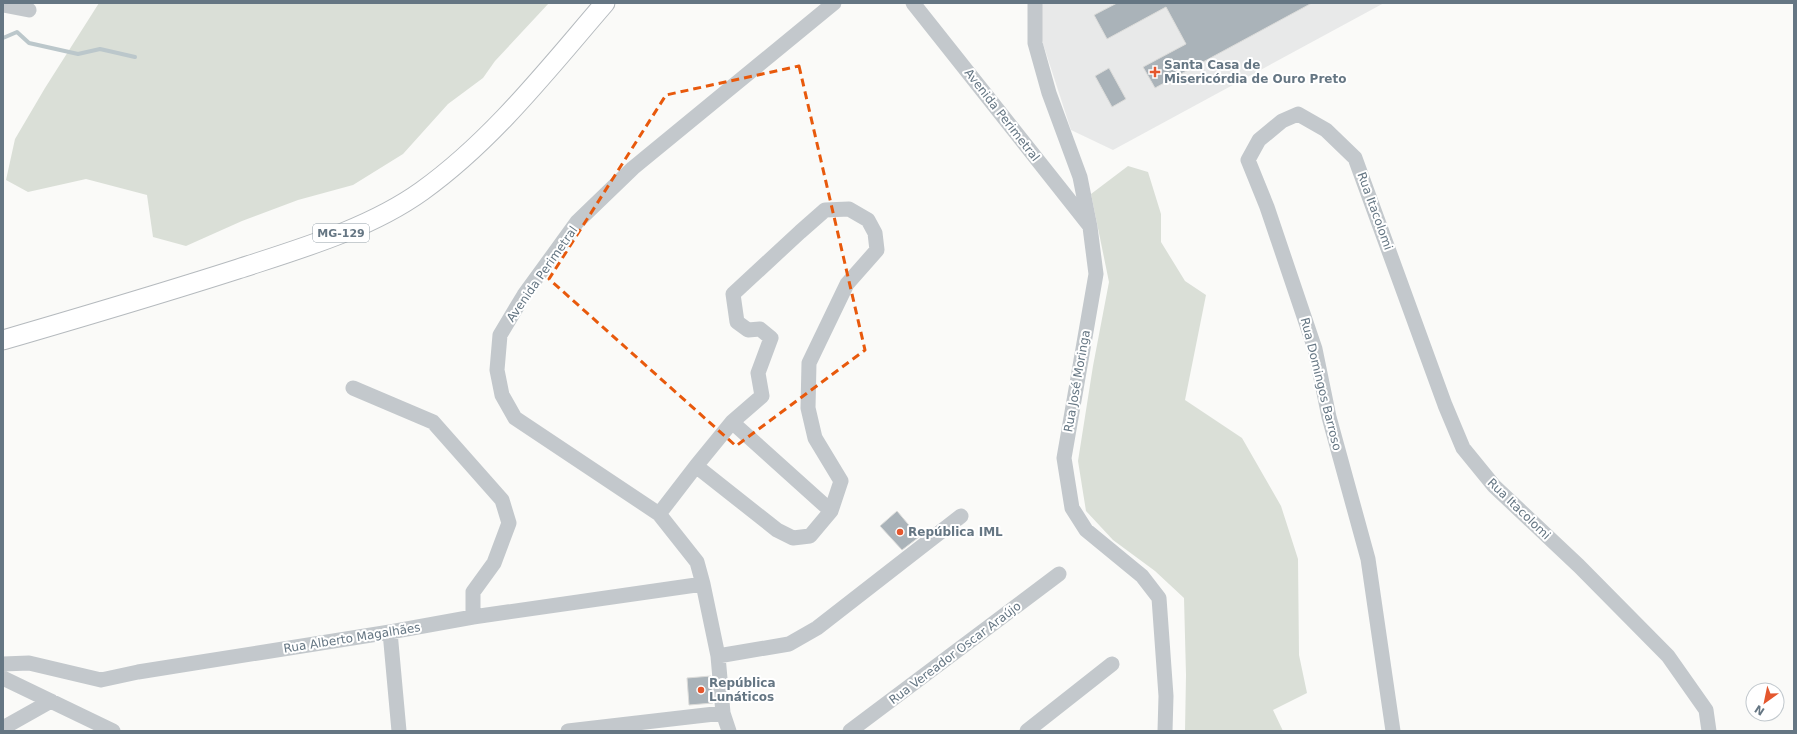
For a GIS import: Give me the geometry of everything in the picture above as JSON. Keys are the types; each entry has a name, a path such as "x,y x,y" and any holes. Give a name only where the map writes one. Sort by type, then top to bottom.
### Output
{"main road":[{"name":"MG-129","path":"3,340 146,298 311,246 380,216 421,192 470,153 521,100 605,3"}],"street":[{"name":"Avenida Perimetral","path":"729,731 723,713 718,656 704,584 697,562 659,514 515,418 502,395 497,370 500,335 524,295 577,222 633,168 834,3"},
{"name":"Avenida Perimetral","path":"913,3 1090,227"},
{"name":"Rua José Moringa","path":"1035,3 1035,43 1049,92 1080,177 1090,227 1096,274 1064,458 1072,508 1086,530 1142,576 1159,598 1166,696 1165,731"},
{"path":"3,5 29,10"},
{"name":"Rua Domingos Barroso","path":"1356,158 1326,130 1298,114 1282,121 1259,140 1248,160 1267,207 1315,349 1328,417 1368,559 1393,731"},
{"name":"Rua Itacolomi","path":"1356,158 1445,405 1462,448 1494,486 1579,566 1668,656 1706,710 1709,731"},
{"path":"659,514 696,466 732,422 762,396 758,373 771,338 760,329 748,330 737,322 733,294 825,210 849,209 868,220 875,233 876,250 847,284 809,363 808,408 815,438 841,481 831,511 810,536 793,538 777,530 696,466"},
{"path":"353,388 433,422 502,500 509,523 494,563 473,592 473,617"},
{"path":"732,422 831,511"},
{"path":"718,656 789,644 800,638 817,628 961,516"},
{"name":"Rua Vereador Oscar Araújo","path":"850,731 1059,574"},
{"name":"Rua Alberto Magalhães","path":"3,674 29,663 101,680 138,672 390,632 473,617 704,584"},
{"path":"390,632 399,731"},
{"path":"1027,731 1112,664"},
{"path":"3,674 51,701 113,731"},
{"path":"3,728 51,701"},
{"path":"568,731 723,713"}],"highlighted area":[{"path":"799,66 865,350 736,446 549,279 666,95"}],"shaded area":[{"path":"99,3 549,3 495,61 483,78 448,104 403,154 353,185 298,200 242,221 186,246 153,237 147,195 86,179 28,192 6,180 15,139 45,88"},
{"name":"Santa Casa de Misericórdia de Ouro Preto","path":"1034,3 1384,3 1113,150 1071,130 1033,13"},
{"path":"1128,166 1148,172 1161,214 1161,242 1185,281 1206,295 1185,400 1242,438 1281,506 1298,559 1299,655 1307,693 1273,710 1283,731 1185,731 1186,675 1184,598 1155,571 1113,540 1086,511 1078,461 1093,366 1109,282 1091,194"}],"building":[{"path":"1117,3 1312,3 1155,88 1143,67 1186,44 1166,7 1107,39 1094,15"},
{"path":"1109,68 1126,99 1112,107 1095,76"},
{"name":"República IML","path":"897,511 919,537 902,550 880,526"},
{"name":"República Lunáticos","path":"711,676 713,703 689,705 687,678"}],"waterway":[{"path":"3,38 17,32 29,43 78,54 100,49 135,57"}],"place":[{"name":"Santa Casa de Misericórdia de Ouro Preto","path":"1155,72"},
{"name":"República IML","path":"900,532"},
{"name":"República Lunáticos","path":"701,690"}]}
